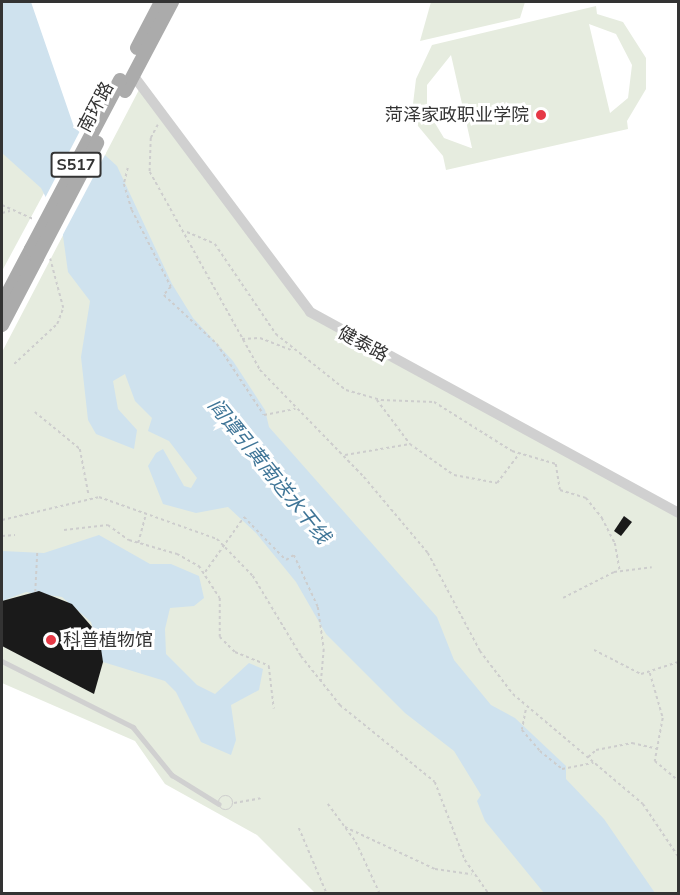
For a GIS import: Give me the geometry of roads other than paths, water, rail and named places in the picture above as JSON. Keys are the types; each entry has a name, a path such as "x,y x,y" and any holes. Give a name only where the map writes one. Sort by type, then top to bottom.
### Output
{"main road":[{"name":"南环路","path":"126,82 161,2"},
{"name":"南环路","path":"2,325 126,82 172,2"},
{"name":"南环路","path":"2,304 39,254"}],"street":[{"name":"健泰路","path":"126,82 165,117 310,312 678,513"}],"lane":[{"path":"2,661 132,727 172,775 219,804"}],"water":[{"name":"阎谭引黄南送水干线","path":"2,2 31,2 74,127 117,166 172,284 193,318 233,361 265,410 269,427 437,617 454,660 491,705 515,718 566,766 566,779 604,819 655,893 544,893 485,821 477,801 481,795 454,751 405,713 326,634 296,582 256,533 228,507 196,513 163,504 148,466 156,453 163,449 184,486 191,488 197,478 169,441 148,431 152,418 135,401 125,374 113,381 118,409 137,430 134,449 96,434 88,420 81,357 90,301 68,272 62,229 41,188 2,153"},
{"path":"99,535 150,564 171,564 199,576 204,598 194,606 170,608 165,629 166,654 197,685 215,694 249,663 263,669 259,690 231,705 236,740 231,755 201,742 176,692 165,681 103,662 91,622 62,597 26,592 2,601 2,551 44,553"}],"place":[{"name":"菏泽家政职业学院","path":"541,115"},
{"name":"科普植物馆","path":"51,640"}]}
